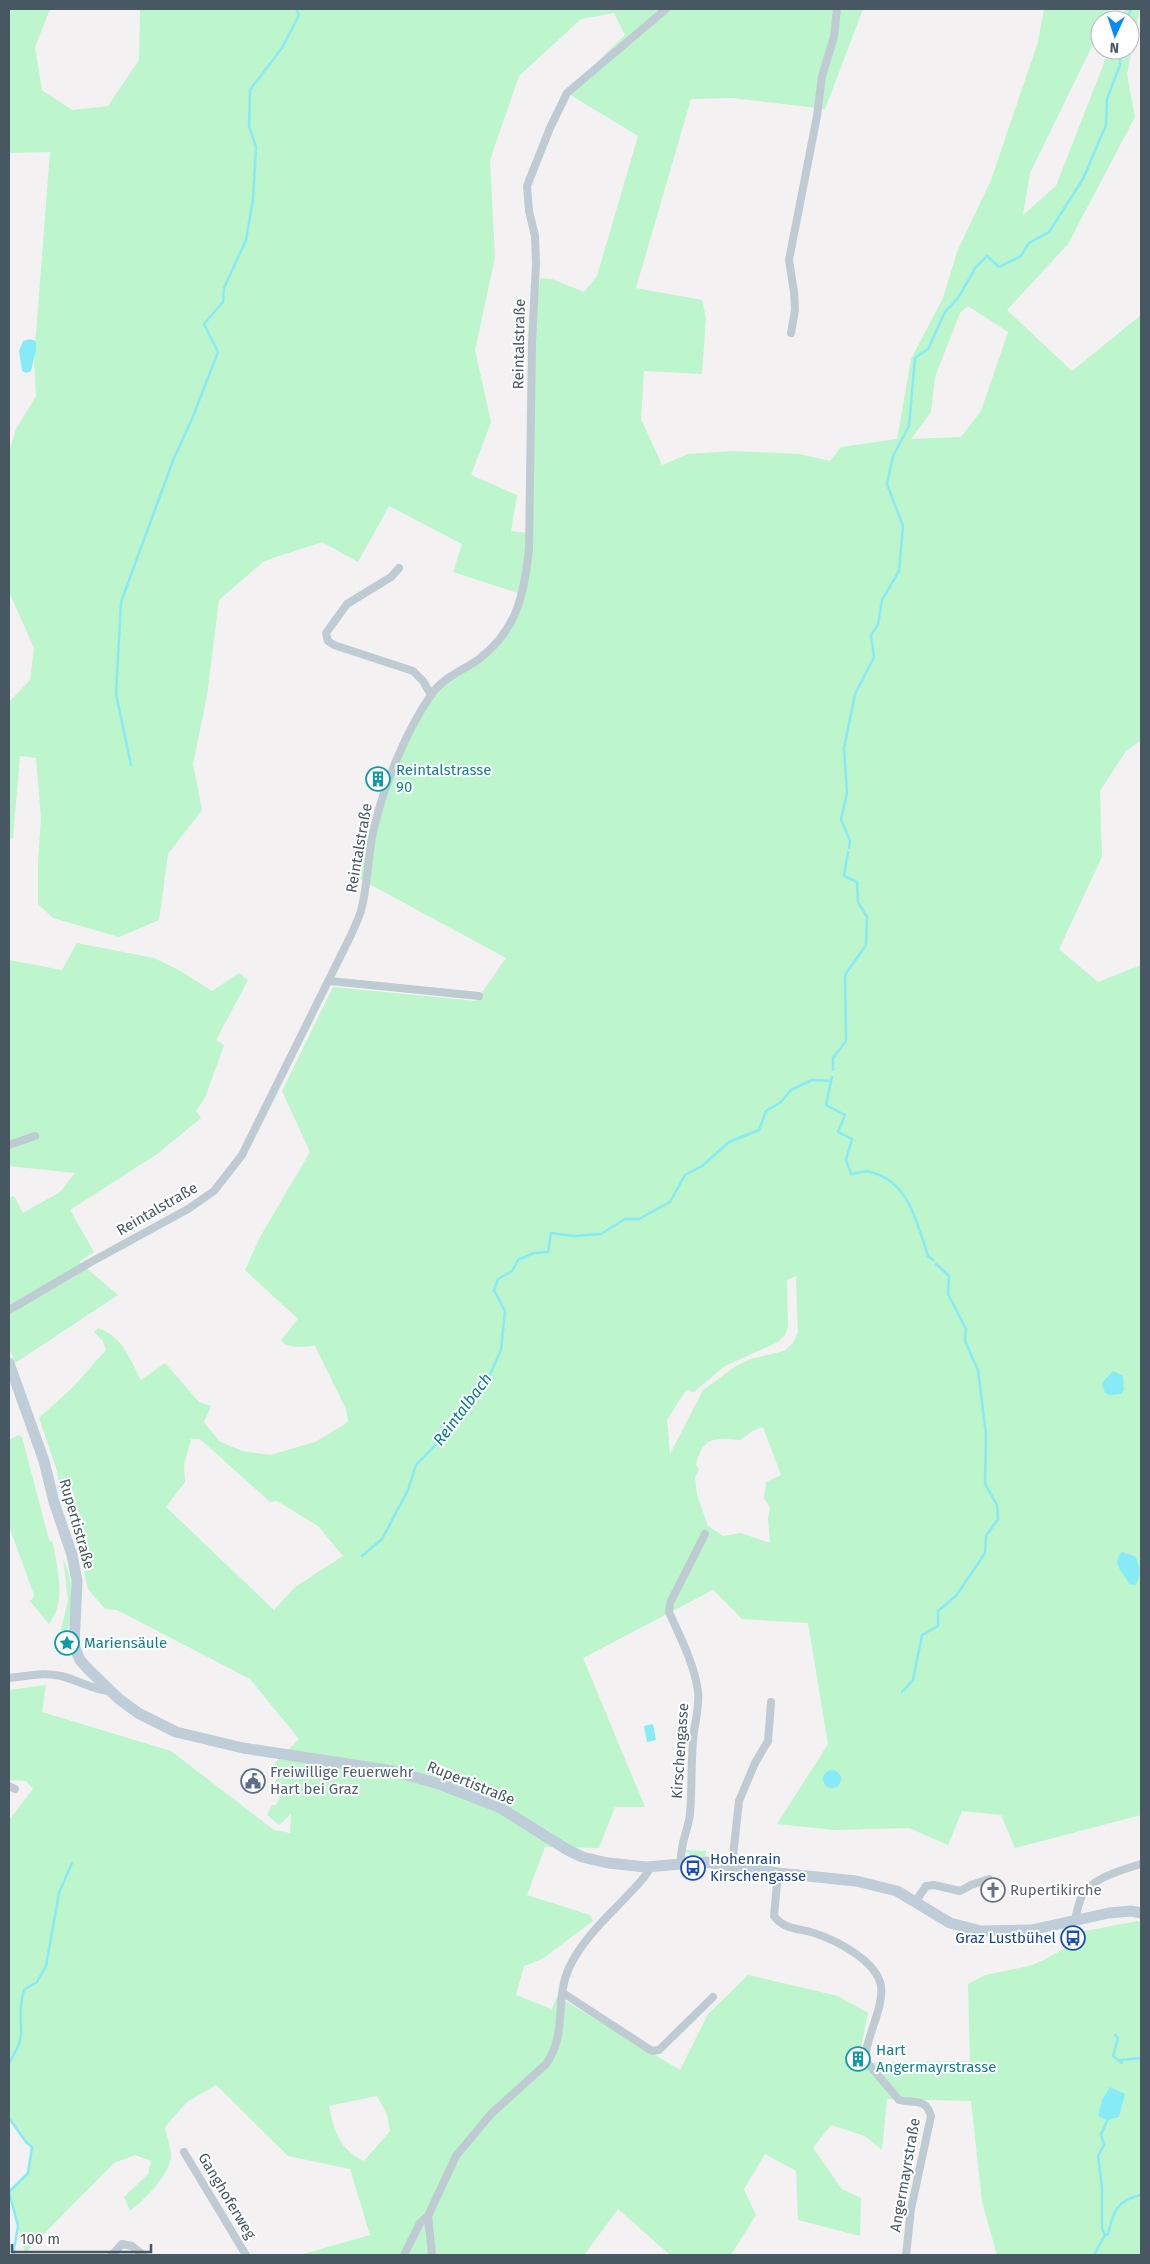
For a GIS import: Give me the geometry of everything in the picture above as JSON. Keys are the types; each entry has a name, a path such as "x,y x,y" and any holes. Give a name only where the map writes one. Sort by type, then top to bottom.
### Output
{"main road":[{"name":"Rupertistraße","path":"9,1363 44,1461 54,1502 75,1568 78,1604 74,1637 76,1653 88,1669 110,1691 138,1712 176,1732 243,1748 393,1771 418,1777 499,1807 518,1817 551,1841 582,1857 621,1866 705,1862 778,1873 856,1881 883,1886 916,1901 950,1923 973,1930 1022,1931 1051,1927 1109,1913 1131,1911 1141,1913"}],"street":[{"name":"Reintalstraße","path":"9,1310 91,1262 188,1209 214,1191 242,1155 330,981 362,908 374,829 384,791 392,770 430,695 440,684 479,659 504,636 513,620 526,582 529,549 532,343 536,262 535,236 528,211 527,186 535,161 567,93 666,9"},
{"path":"791,333 794,292 789,260 817,116 822,76 834,36 837,9"},
{"path":"399,568 391,577 348,604 326,632 328,641 334,645 412,671 423,681 430,695"},
{"path":"330,981 479,996"},
{"path":"9,1145 36,1136"},
{"name":"Kirschengasse","path":"681,1862 682,1840 690,1815 691,1760 694,1725 698,1710 698,1694 695,1673 669,1612 670,1603 705,1534"},
{"path":"9,1678 36,1675 59,1676 101,1690 110,1691"},
{"path":"732,1865 738,1801 755,1763 768,1741 771,1702"},
{"path":"1074,1921 1081,1898 1090,1886 1122,1870 1141,1864"},
{"path":"404,2255 420,2224 428,2216 461,2148 491,2114 546,2064 553,2054 560,2032 560,2002 565,1980 574,1959 605,1920 644,1878 652,1866"},
{"name":"Angermayrstraße","path":"778,1873 774,1916 782,1926 814,1933 834,1941 866,1961 873,1969 878,1977 881,1994 865,2060 899,2100 918,2101 930,2110 931,2116 911,2209 906,2255"},
{"path":"916,1901 926,1886 934,1885 960,1891 989,1879"},
{"path":"563,1993 652,2052 659,2050 713,1998"},
{"name":"Ganghoferweg","path":"184,2152 246,2255"},
{"path":"428,2216 432,2255"},
{"path":"112,2255 122,2244 132,2246 143,2255"}],"green space":[{"path":"9,9 50,9 35,47 42,90 72,110 108,106 139,60 140,9 863,9 825,109 733,98 691,99 636,288 702,300 706,318 702,374 644,371 641,419 662,465 688,454 734,451 799,454 830,461 841,447 897,439 911,359 943,298 957,252 991,180 1038,42 1044,9 1110,9 1090,10 1090,50 1030,173 1023,215 1056,186 1105,60 1130,60 1127,74 1135,117 1068,244 1007,310 1072,371 1141,315 1141,740 1126,751 1100,791 1102,857 1059,949 1098,982 1141,965 1141,1815 1015,1848 1001,1815 962,1811 948,1845 909,1828 835,1830 777,1824 828,1744 808,1623 742,1619 713,1590 583,1658 645,1807 615,1807 599,1848 545,1847 527,1895 590,1915 593,1921 542,1959 524,1966 516,1995 552,2009 557,1996 680,2070 708,2014 748,1975 838,1996 868,2013 858,2063 970,2061 968,1984 985,1975 1029,1966 1044,1960 1065,1948 1085,1931 1138,1921 1141,1923 1141,2255 997,2255 982,2202 971,2101 887,2099 882,2150 865,2136 831,2125 813,2148 842,2189 861,2198 860,2236 798,2220 796,2171 765,2154 744,2189 756,2215 731,2255 670,2255 618,2209 584,2255 300,2255 370,2235 350,2169 288,2156 216,2085 187,2102 165,2127 171,2152 170,2162 156,2186 136,2206 130,2211 124,2197 148,2174 151,2161 135,2155 114,2163 25,2253 9,2192 28,2173 32,2147 26,2142 9,2118 9,1820 33,1789 26,1781 9,1780 9,1690 46,1685 42,1712 171,1751 274,1830 290,1833 291,1814 279,1825 267,1815 272,1805 276,1805 280,1797 272,1791 279,1771 271,1767 299,1739 250,1679 117,1610 105,1609 88,1589 79,1548 60,1490 57,1471 39,1418 72,1388 106,1350 103,1341 94,1332 98,1328 107,1332 120,1343 141,1380 165,1363 199,1402 211,1406 204,1422 219,1441 243,1451 270,1455 315,1442 348,1422 346,1409 315,1346 292,1346 281,1340 298,1319 245,1270 260,1237 310,1152 282,1091 333,987 476,1001 506,958 360,879 368,835 392,770 431,695 479,659 513,619 518,593 453,572 462,544 389,506 358,562 322,542 264,561 219,600 207,696 193,764 202,810 168,854 159,920 119,937 53,918 38,904 41,818 36,758 20,756 13,838 9,839 9,702 30,680 34,648 9,592 9,452 16,429 36,396 34,360 50,152 9,153","holes":["614,13 625,35 598,61 595,69 567,93 638,136 597,276 584,292 552,279 540,278 532,343 529,533 511,531 517,495 471,475 491,422 475,350 495,257 490,160 519,76 581,19","968,306 1008,332 981,411 961,437 911,439 931,412 935,377 960,313","796,1276 798,1333 792,1344 784,1351 750,1359 736,1366 703,1390 670,1454 667,1420 686,1390 694,1392 725,1366 778,1342 785,1335 788,1327 787,1280","763,1427 781,1475 766,1482 764,1498 770,1507 768,1519 770,1543 741,1533 723,1536 708,1526 697,1495 695,1477 699,1470 696,1465 706,1444 716,1439 741,1440 752,1431","191,1439 200,1439 270,1502 277,1501 318,1526 343,1556 295,1587 274,1610 166,1507 185,1482 184,1465","377,2096 387,2115 390,2131 364,2161 343,2145 336,2131 329,2106"]},
{"path":"77,943 154,958 179,970 212,991 239,973 248,980 216,1040 224,1045 205,1098 196,1111 201,1118 157,1154 70,1210 94,1252 79,1262 118,1295 15,1363 9,1347 9,1198 14,1196 23,1213 60,1192 75,1173 9,1166 9,960 62,970"},
{"path":"18,1435 22,1437 49,1540 53,1542 57,1563 58,1605 55,1615 49,1624 29,1600 32,1600 34,1595 9,1526 9,1440"},
{"path":"63,1559 69,1576 72,1595 67,1633 61,1630 68,1600"},
{"path":"684,1850 706,1851 705,1856 691,1856"}],"water":[{"path":"30,339 36,341 36,350 31,371 26,373 22,371 19,351 23,341"},
{"path":"1113,1371 1123,1376 1124,1390 1121,1394 1110,1395 1105,1393 1102,1383"},
{"path":"1122,1552 1135,1556 1137,1560 1139,1575 1135,1585 1129,1584 1119,1568 1117,1560"},
{"path":"653,1724 656,1740 647,1742 644,1726"},
{"path":"832,1770 840,1775 841,1779 836,1787 832,1788 824,1783 823,1779 828,1771"},
{"path":"1110,2087 1125,2094 1119,2117 1107,2120 1098,2116 1102,2100"}],"waterway":[{"path":"131,765 116,694 121,602 174,458 192,419 218,352 204,324 223,302 224,288 246,240 253,199 256,147 249,126 250,90 282,48 299,15 296,9"},
{"name":"Reintalbach","path":"849,848 850,841 841,819 847,793 844,748 855,694 874,657 871,635 878,625 882,600 899,571 903,526 887,484 893,456 909,426 915,358 928,349 945,312 958,298 976,267 987,256 999,267 1021,256 1029,243 1049,232 1083,179 1106,125 1107,99 1120,65 1120,60"},
{"name":"Reintalbach","path":"833,1070 833,1058 846,1041 845,975 866,945 867,917 858,902 857,882 844,876 848,852"},
{"name":"Reintalbach","path":"362,1556 382,1539 408,1490 416,1465 446,1434 466,1398 488,1379 501,1350 505,1311 494,1290 498,1279 512,1271 518,1260 534,1253 548,1252 551,1233 573,1236 601,1234 625,1219 639,1219 670,1202 685,1175 702,1166 729,1142 759,1130 766,1111 781,1102 791,1090 812,1080 831,1081 832,1077"},
{"path":"831,1081 826,1105 845,1115 838,1132 852,1139 846,1160 851,1174 868,1171 894,1184 910,1205 928,1256 933,1260"},
{"path":"902,1692 913,1680 922,1635 938,1626 938,1611 956,1596 985,1553 986,1536 998,1519 997,1505 985,1484 986,1435 978,1370 965,1341 966,1329 948,1294 949,1276 936,1264"},
{"path":"9,2063 21,2037 22,1996 24,1990 37,1982 46,1966 59,1893 72,1863"},
{"path":"1115,2035 1118,2038 1113,2056 1122,2063"},
{"path":"1120,2060 1141,2058"},
{"path":"9,2118 26,2142 32,2147 28,2173 9,2192 18,2226 13,2255"},
{"path":"1094,2255 1105,2235 1102,2229 1102,2187 1098,2156 1104,2145 1101,2134 1108,2119"},
{"path":"1105,2235 1108,2234 1117,2208 1126,2200 1141,2195"}],"place":[{"name":"Reintalstrasse 90","path":"378,779"},
{"name":"Mariensäule","path":"67,1643"},
{"name":"Freiwillige Feuerwehr Hart bei Graz","path":"253,1781"},
{"name":"Hohenrain Kirschengasse","path":"693,1868"},
{"name":"Rupertikirche","path":"993,1890"},
{"name":"Graz Lustbühel","path":"1073,1938"},
{"name":"Hart Angermayrstrasse","path":"858,2059"}]}
